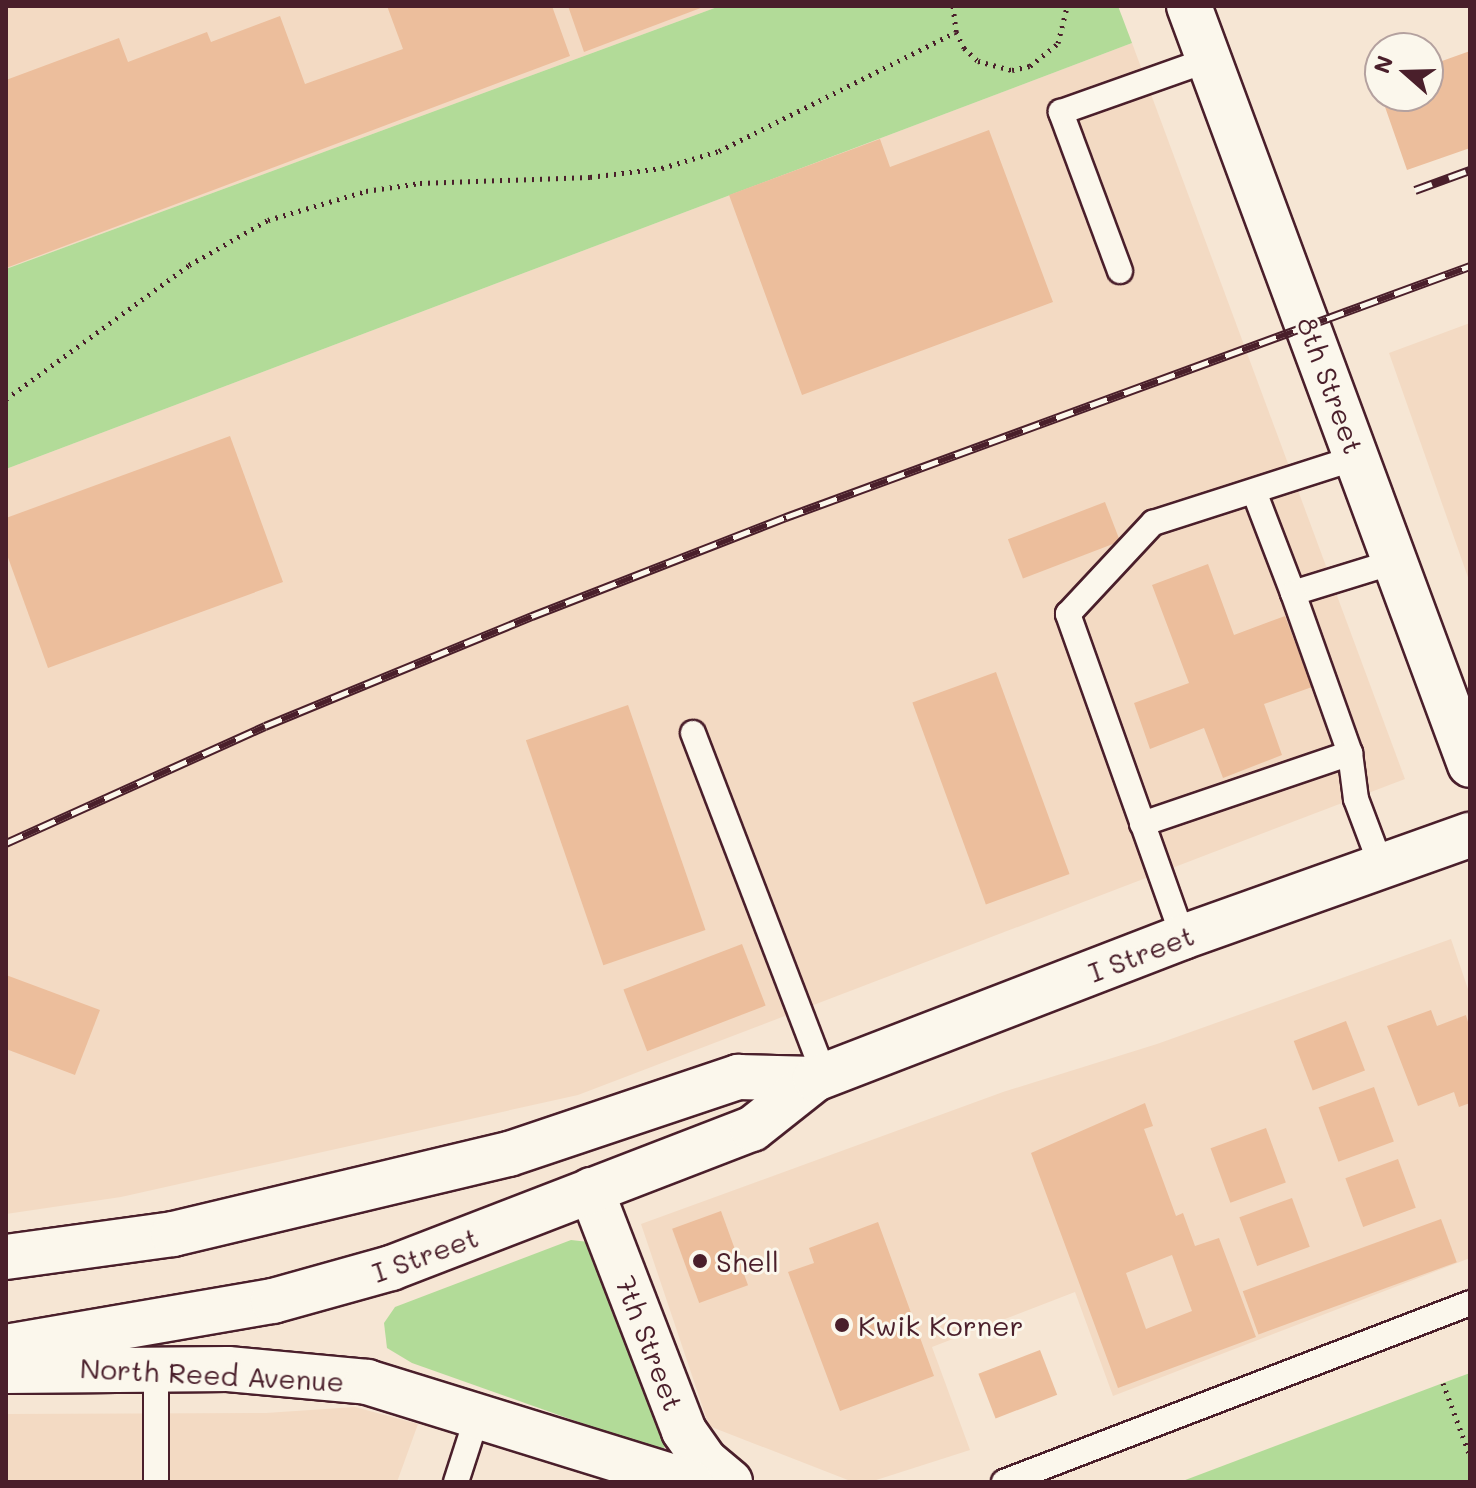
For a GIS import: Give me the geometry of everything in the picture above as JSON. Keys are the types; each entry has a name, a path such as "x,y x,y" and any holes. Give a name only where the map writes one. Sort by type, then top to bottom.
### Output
{"main road":[{"name":"8th Street","path":"1189,6 1470,765"},
{"name":"I Street","path":"6,1347 273,1301 332,1286 450,1247 752,1129 820,1077 1183,937 1470,835"},
{"name":"I Street","path":"6,1257 173,1234 509,1154 738,1077 820,1077"},
{"name":"7th Street","path":"591,1190 684,1431 704,1460 730,1482"},
{"name":"North Reed Avenue","path":"6,1371 156,1367 367,1382 690,1482"}],"lane":[{"path":"1120,271 1061,112 1208,60"},
{"path":"1183,937 1068,614 1153,523 1255,494 1358,457"},
{"path":"1255,494 1350,753 1356,799 1381,865"},
{"path":"1293,593 1394,562"},
{"path":"693,733 820,1077"},
{"path":"1142,824 1350,753"},
{"path":"1004,1482 1470,1303"},
{"path":"156,1367 156,1482"},
{"path":"456,1482 478,1414"}],"path":[{"path":"953,6 956,32 964,48 986,64 1012,70 1030,66 1058,43 1067,6"},
{"path":"6,399 189,265 268,220 366,191 420,183 590,177 662,168 719,151 956,32"},
{"path":"1443,1383 1470,1456"}],"shaded area":[{"path":"6,6 720,6 6,269"},
{"path":"1132,43 1405,779 578,1095 121,1197 6,1214 6,469"},
{"path":"1470,323 1470,583 1389,353"},
{"path":"1451,939 1470,995 1470,1258 1113,1396 1075,1292 932,1347 970,1450 870,1482 853,1482 709,1426 641,1224 1003,1092 1157,1044"},
{"path":"355,1407 418,1424 397,1482 6,1482 6,1414 266,1413"}],"green space":[{"path":"720,6 1118,6 1132,43 6,469 6,269"},
{"path":"571,1240 589,1242 667,1445 660,1451 412,1363 387,1348 384,1323 395,1307"},
{"path":"1470,1373 1470,1482 1180,1482 1443,1383"}],"building":[{"path":"387,6 552,6 570,56 6,268 6,80 119,38 128,62 207,32 211,42 280,16 305,84 403,49"},
{"path":"568,6 706,6 584,52"},
{"path":"1470,51 1470,148 1407,170 1387,112 1444,112 1444,60"},
{"path":"989,130 1053,302 802,395 729,195 880,139 890,167"},
{"path":"230,436 283,582 48,668 6,552 6,518"},
{"path":"1105,502 1120,541 1023,578 1008,539"},
{"path":"1208,564 1234,635 1285,616 1312,687 1264,704 1282,755 1223,778 1204,728 1150,749 1134,703 1189,683 1152,585"},
{"path":"996,672 1070,874 986,904 912,702"},
{"path":"628,705 705,930 603,965 526,740"},
{"path":"742,944 766,1006 647,1051 623,990"},
{"path":"6,975 100,1010 75,1075 6,1049"},
{"path":"1431,1010 1437,1026 1466,1015 1470,1029 1470,1103 1459,1107 1454,1092 1418,1106 1387,1026"},
{"path":"1346,1021 1365,1070 1313,1091 1294,1041"},
{"path":"1374,1087 1394,1142 1338,1162 1319,1107"},
{"path":"1145,1103 1153,1126 1144,1129 1176,1216 1183,1213 1195,1246 1219,1238 1256,1337 1118,1388 1031,1153","holes":["1172,1255 1192,1311 1146,1329 1126,1273"]},
{"path":"1266,1128 1286,1183 1230,1203 1211,1148"},
{"path":"1398,1159 1416,1208 1363,1227 1345,1178"},
{"path":"1292,1198 1310,1247 1257,1266 1239,1217"},
{"path":"721,1211 748,1285 699,1303 672,1229"},
{"path":"1441,1219 1457,1262 1258,1334 1243,1291"},
{"path":"878,1222 934,1376 840,1411 788,1272 814,1263 809,1248"},
{"path":"1040,1350 1057,1395 996,1418 978,1374"}],"railway":[{"path":"1415,190 1470,170"},
{"path":"6,843 265,726 532,616 786,517 1470,266"}],"place":[{"name":"Shell","path":"700,1261"},
{"name":"Kwik Korner","path":"842,1325"}]}
